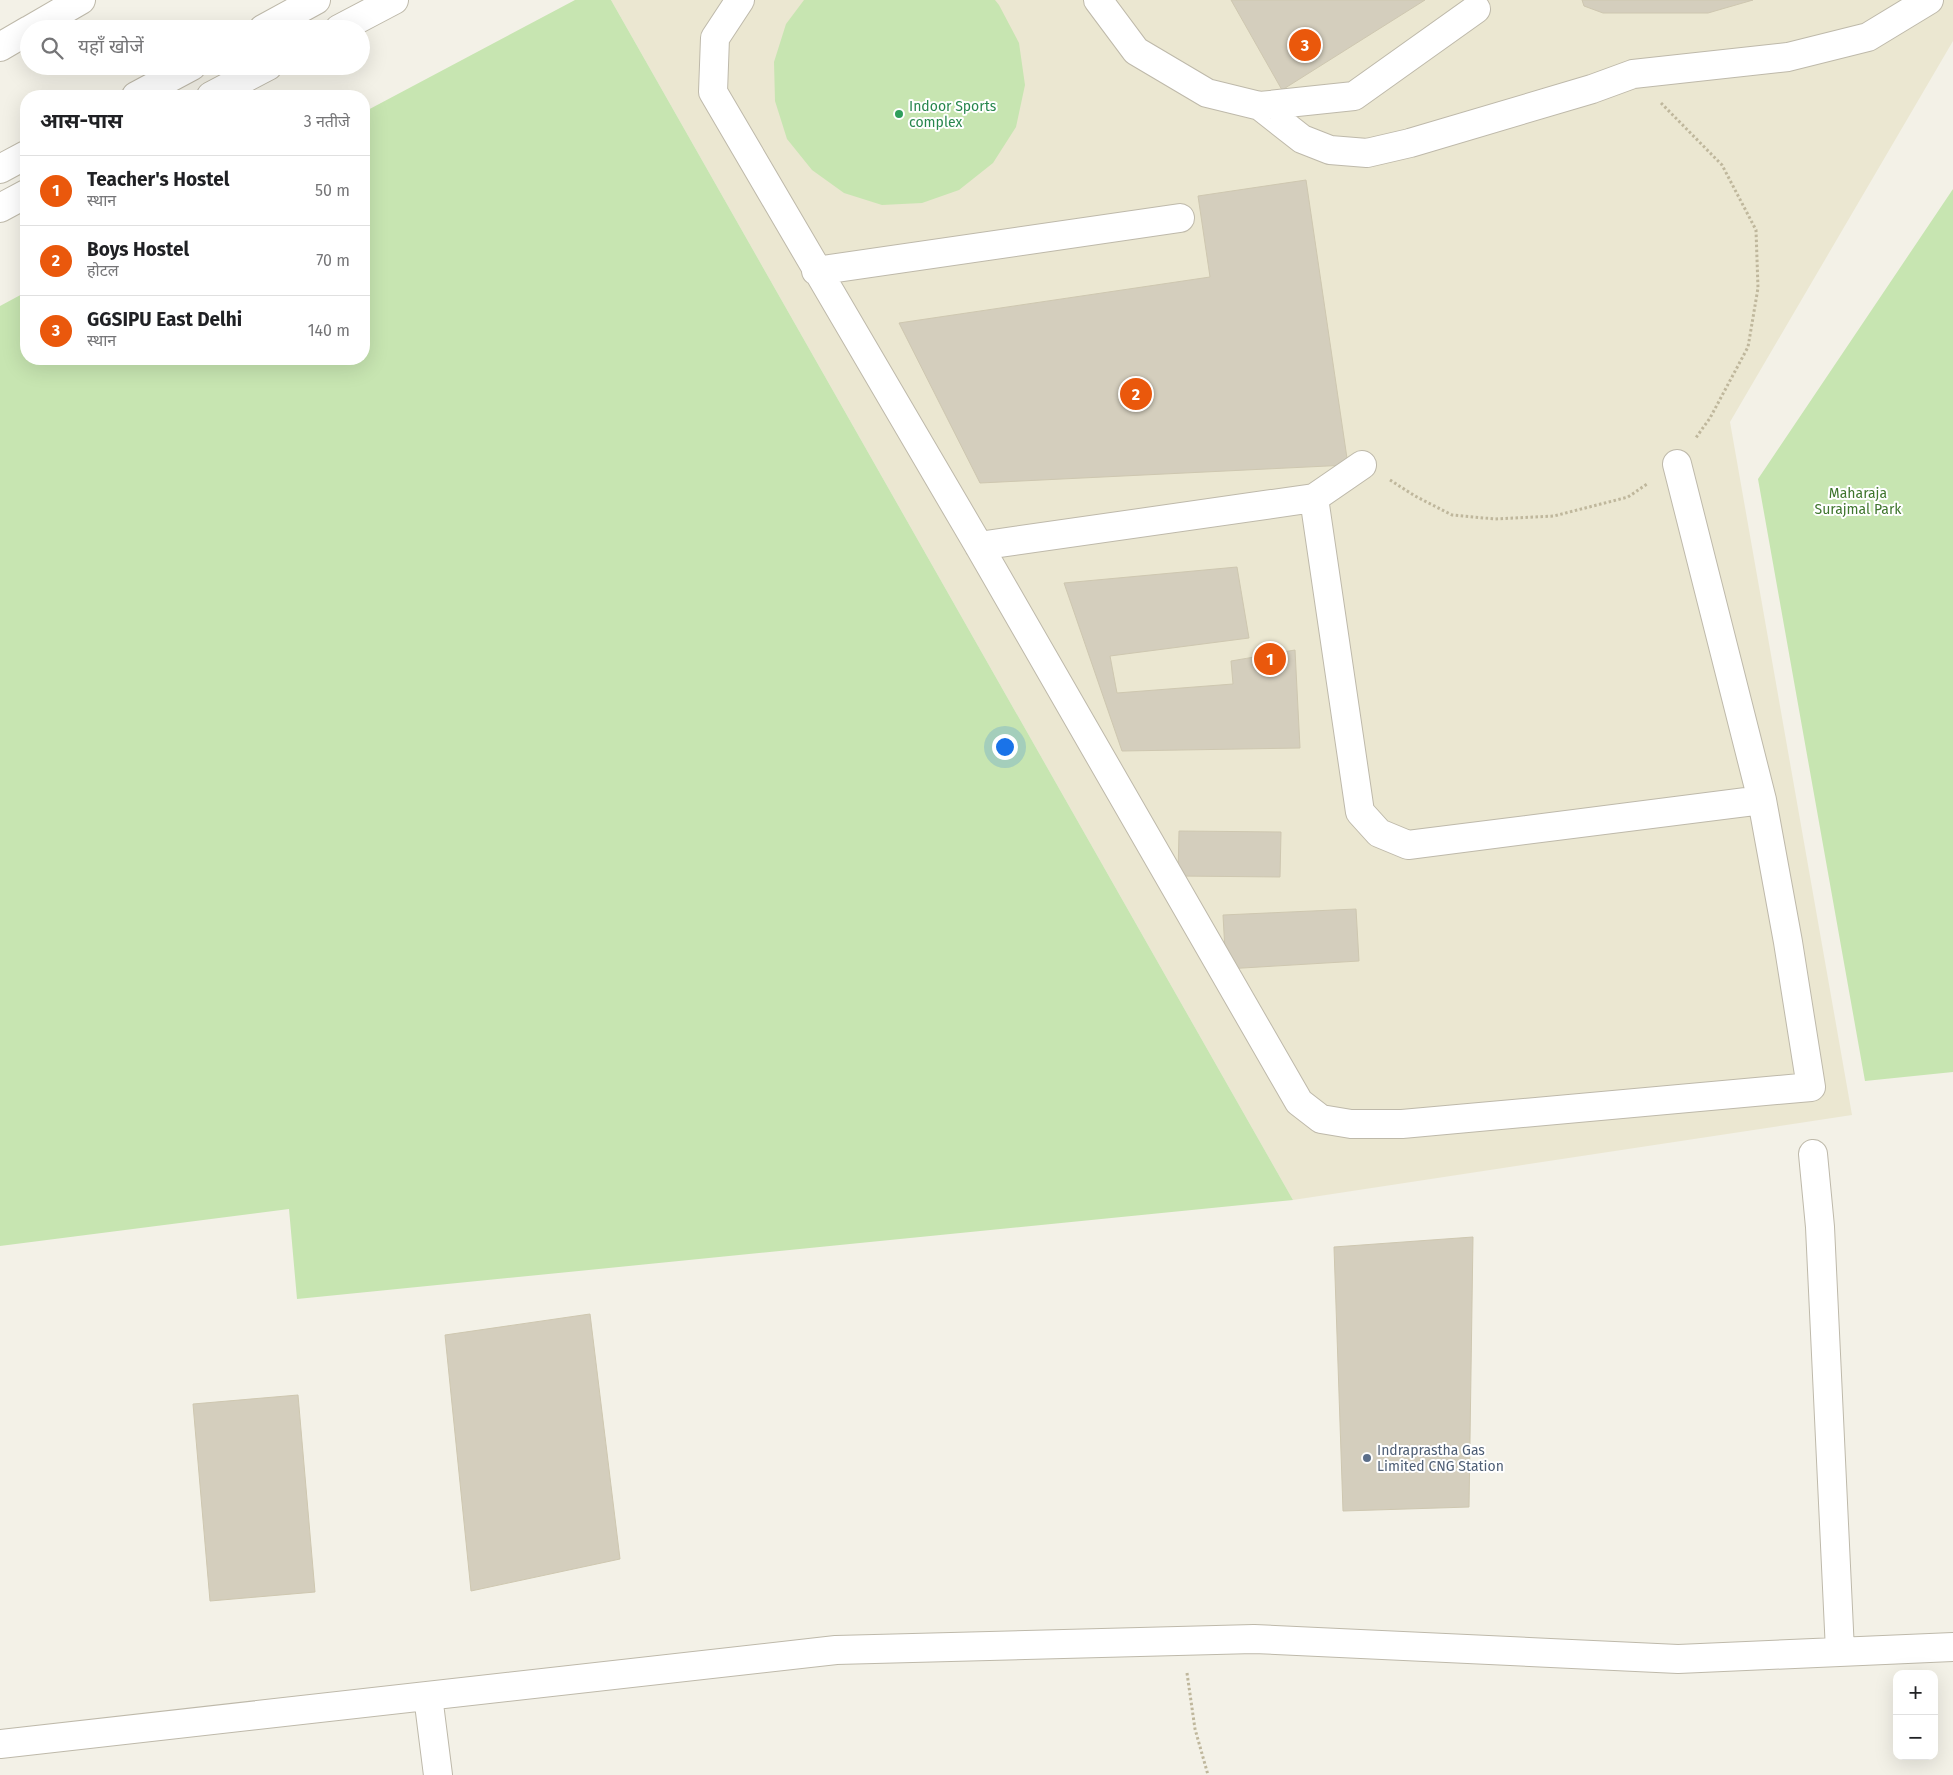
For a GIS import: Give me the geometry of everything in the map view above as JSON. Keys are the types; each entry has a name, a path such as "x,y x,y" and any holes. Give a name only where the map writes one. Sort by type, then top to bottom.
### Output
{"street":[{"path":"46,20 81,0"},
{"path":"279,20 316,0"},
{"path":"356,20 394,0"},
{"path":"740,0 715,38 712,92 980,546 1298,1102 1321,1119 1351,1124 1402,1124 1811,1087 1788,942 1762,800 1677,464"},
{"path":"1098,0 1136,51 1208,94 1260,106 1354,96 1476,9"},
{"path":"1260,106 1302,139 1330,150 1368,153 1410,143 1592,89 1633,74 1788,57 1868,37 1929,0"},
{"path":"0,47 20,35"},
{"path":"147,90 175,75"},
{"path":"222,90 251,75"},
{"path":"0,169 20,158"},
{"path":"0,208 20,197"},
{"path":"816,271 1180,218"},
{"path":"980,546 1314,498 1362,465"},
{"path":"1314,498 1360,812 1379,833 1408,845 1762,800"},
{"path":"1813,1154 1820,1227 1840,1652"},
{"path":"0,1744 836,1650 1254,1639 1678,1659 1953,1646"},
{"path":"428,1696 438,1775"}],"path":[{"path":"1362,465 1452,515 1495,519 1554,516 1628,497 1677,464 1710,418 1748,347 1758,288 1756,230 1722,165 1633,74"},
{"path":"1182,1641 1195,1729 1208,1775"}],"shaded area":[{"path":"611,0 1953,0 1953,41 1730,422 1852,1115 1293,1200"}],"green space":[{"path":"575,0 611,0 1293,1200 297,1299 289,1209 0,1246 0,306 20,295 20,365 370,365 370,109"},
{"name":"Indoor Sports complex","path":"804,0 995,0 1019,43 1025,85 1016,127 993,163 959,190 922,203 882,205 844,193 812,170 787,139 775,101 774,62 786,24"},
{"name":"Maharaja Surajmal Park","path":"1953,189 1953,1072 1865,1081 1758,479"}],"building":[{"path":"1231,0 1425,0 1282,90"},
{"path":"1582,0 1753,0 1708,13 1603,13 1584,6"},
{"path":"1306,180 1348,465 980,483 899,323 1210,277 1198,196"},
{"path":"1237,567 1249,638 1110,656 1117,693 1233,684 1231,661 1295,650 1300,748 1122,751 1064,583"},
{"path":"1179,831 1281,832 1280,877 1178,876"},
{"path":"1356,909 1359,961 1226,969 1223,915"},
{"path":"1473,1237 1469,1507 1343,1511 1334,1247"},
{"path":"590,1314 620,1559 471,1591 445,1335"},
{"path":"298,1395 315,1592 210,1601 193,1404"}],"place":[{"name":"GGSIPU East Delhi","path":"1305,45"},
{"name":"Indoor Sports complex","path":"899,114"},
{"name":"Boys Hostel","path":"1136,394"},
{"name":"Teacher's Hostel","path":"1270,659"},
{"name":"Indraprastha Gas Limited CNG Station","path":"1367,1458"}]}
